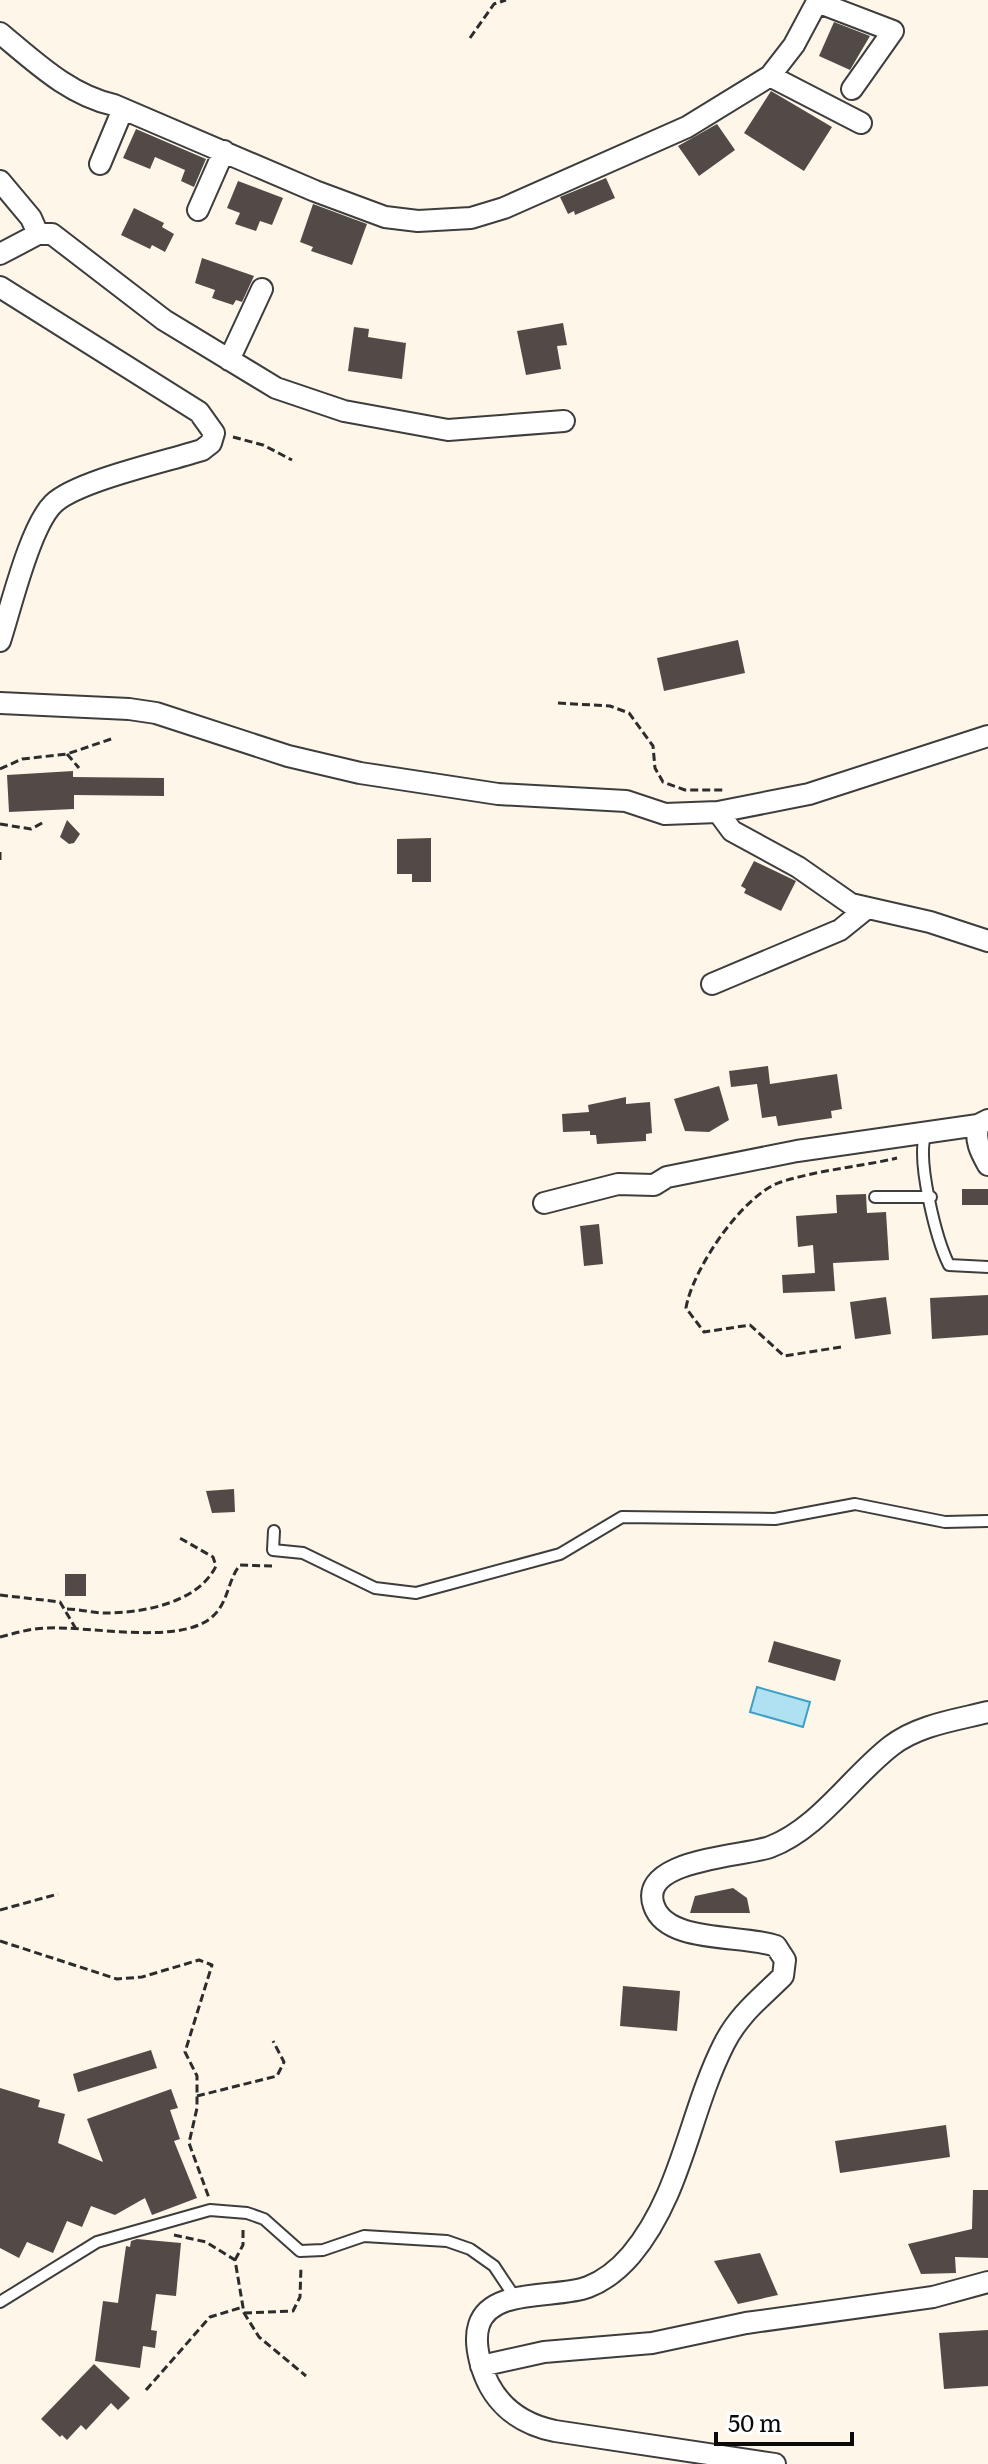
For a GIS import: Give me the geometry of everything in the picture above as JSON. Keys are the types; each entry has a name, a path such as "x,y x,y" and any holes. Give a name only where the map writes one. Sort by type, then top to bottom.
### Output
{"street":[{"path":"0,33 91,100 123,109 385,217 418,221 471,218 504,208 687,127 770,76 794,45 817,1 893,31 852,89"},
{"path":"770,76 861,123"},
{"path":"100,164 123,109"},
{"path":"198,210 224,151"},
{"path":"0,181 31,218 38,234"},
{"path":"0,254 38,234 52,234 164,320 229,360 276,388 344,411 448,430 564,421"},
{"path":"0,287 178,397 199,412 214,433 211,443 202,450 100,482 53,503 35,535 0,641"},
{"path":"229,360 262,289"},
{"path":"0,703 156,713 288,756 425,785 498,794 626,801 665,814 718,812 809,794 988,736"},
{"path":"718,812 732,831 866,909 930,922 988,941"},
{"path":"712,984 840,930 866,909"},
{"path":"544,1203 618,1184 654,1185 667,1177 797,1151 923,1144 983,1122"},
{"path":"983,1122 978,1149 988,1165"},
{"path":"775,2464 537,2427 523,2421 495,2398 481,2366 476,2336 482,2316 500,2303 590,2287 607,2278 628,2259 660,2214 724,2043 757,1997 783,1976 785,1960 776,1946 672,1927 660,1918 654,1907 651,1895 656,1883 675,1867 747,1853 785,1839 892,1746 913,1732 988,1712"},
{"path":"481,2366 544,2352 652,2343 746,2323 933,2297 988,2282"}],"lane":[{"path":"923,1144 938,1244 949,1265 988,1267"},
{"path":"875,1197 931,1197"},
{"path":"274,1531 273,1550 303,1553 375,1588 416,1593 560,1554 622,1517 775,1519 855,1504 945,1522 988,1521"},
{"path":"0,2302 97,2242 210,2210 247,2213 264,2219 300,2251 323,2250 364,2236 447,2241 470,2249 494,2266 516,2299"}],"path":[{"path":"470,38 494,4 506,0"},
{"path":"214,433 263,445 292,460"},
{"path":"558,703 610,706 629,713 653,746 658,778 674,787 735,789"},
{"path":"0,769 36,755 67,754 114,738"},
{"path":"67,754 79,768"},
{"path":"0,824 31,829 44,822"},
{"path":"0,852 0,863"},
{"path":"841,1347 784,1356 750,1325 704,1332 686,1308 688,1296 716,1243 734,1219 778,1183 923,1144"},
{"path":"67,1609 120,1612 155,1606 197,1589 216,1566 213,1557 178,1537"},
{"path":"0,1637 48,1628 138,1632 200,1624 212,1617 226,1599 240,1565 280,1566"},
{"path":"0,1595 39,1597 60,1602 77,1630"},
{"path":"0,1910 58,1894"},
{"path":"0,1941 117,1979 142,1977 199,1960 212,1965 185,2052 197,2076 189,2143 197,2173 205,2185 210,2210"},
{"path":"197,2096 207,2096 282,2072 284,2062 273,2041"},
{"path":"247,2213 243,2245 235,2260 244,2310 259,2337 306,2376"},
{"path":"151,2229 206,2242 235,2260"},
{"path":"146,2390 210,2317 244,2310 293,2311 300,2297 300,2251"}],"water":[{"path":"757,1687 810,1702 803,1727 750,1712"}],"building":[{"path":"834,22 870,36 850,70 819,56"},
{"path":"771,91 832,127 804,171 744,133"},
{"path":"717,124 735,150 699,176 678,146"},
{"path":"136,129 206,159 194,187 181,181 185,170 155,157 150,169 123,158"},
{"path":"606,178 615,198 575,215 574,211 568,214 560,197"},
{"path":"238,181 283,198 272,225 260,221 256,231 235,224 240,213 227,208"},
{"path":"313,204 367,224 352,265 311,251 313,247 300,242"},
{"path":"134,208 164,223 162,227 174,234 165,252 152,245 150,249 121,235"},
{"path":"202,258 254,276 242,302 236,300 233,305 212,298 215,290 195,283"},
{"path":"563,323 567,345 557,346 561,369 526,375 517,331"},
{"path":"354,327 369,329 368,337 406,343 402,379 348,371"},
{"path":"738,640 745,673 664,691 657,658"},
{"path":"73,771 73,777 164,778 164,796 74,795 74,809 9,812 7,775"},
{"path":"67,820 80,834 74,843 69,844 60,837"},
{"path":"431,838 431,882 412,882 412,874 397,874 397,839"},
{"path":"754,861 796,881 781,911 744,893 746,889 741,886"},
{"path":"768,1066 770,1084 837,1074 842,1109 831,1111 832,1118 778,1126 776,1116 762,1118 757,1084 731,1087 729,1071"},
{"path":"719,1086 729,1120 709,1132 685,1131 674,1099"},
{"path":"626,1097 626,1104 650,1102 652,1133 646,1134 646,1141 597,1144 596,1135 590,1135 590,1131 563,1132 562,1114 589,1112 588,1105"},
{"path":"962,1189 988,1189 988,1205 962,1205"},
{"path":"866,1194 867,1213 886,1212 889,1260 833,1263 835,1291 783,1293 782,1275 815,1273 813,1245 798,1247 796,1216 837,1213 836,1195"},
{"path":"599,1224 603,1264 584,1266 580,1226"},
{"path":"988,1295 988,1335 932,1339 930,1298"},
{"path":"886,1297 891,1334 855,1339 850,1302"},
{"path":"234,1489 235,1512 212,1513 206,1491"},
{"path":"65,1574 86,1574 86,1596 65,1596"},
{"path":"774,1641 841,1660 835,1681 768,1662"},
{"path":"733,1888 747,1898 750,1913 690,1913 695,1896"},
{"path":"623,1986 680,1991 677,2031 620,2026"},
{"path":"151,2050 157,2068 78,2092 73,2074"},
{"path":"0,2088 40,2100 38,2107 65,2114 58,2143 103,2162 87,2119 171,2089 178,2108 170,2110 180,2139 174,2141 197,2198 152,2215 145,2198 115,2215 91,2206 82,2227 67,2221 53,2253 27,2242 19,2258 0,2248"},
{"path":"946,2125 950,2157 840,2173 835,2141"},
{"path":"973,2190 988,2190 988,2258 955,2257 956,2273 921,2274 908,2244 972,2229"},
{"path":"131,2241 181,2243 176,2296 156,2294 151,2330 157,2331 155,2348 143,2346 140,2368 95,2361 103,2301 118,2303 126,2246 130,2247"},
{"path":"760,2253 778,2295 738,2304 714,2261"},
{"path":"988,2330 988,2386 944,2389 939,2333"},
{"path":"94,2364 130,2398 118,2410 111,2403 86,2430 81,2425 67,2440 41,2419"}]}
